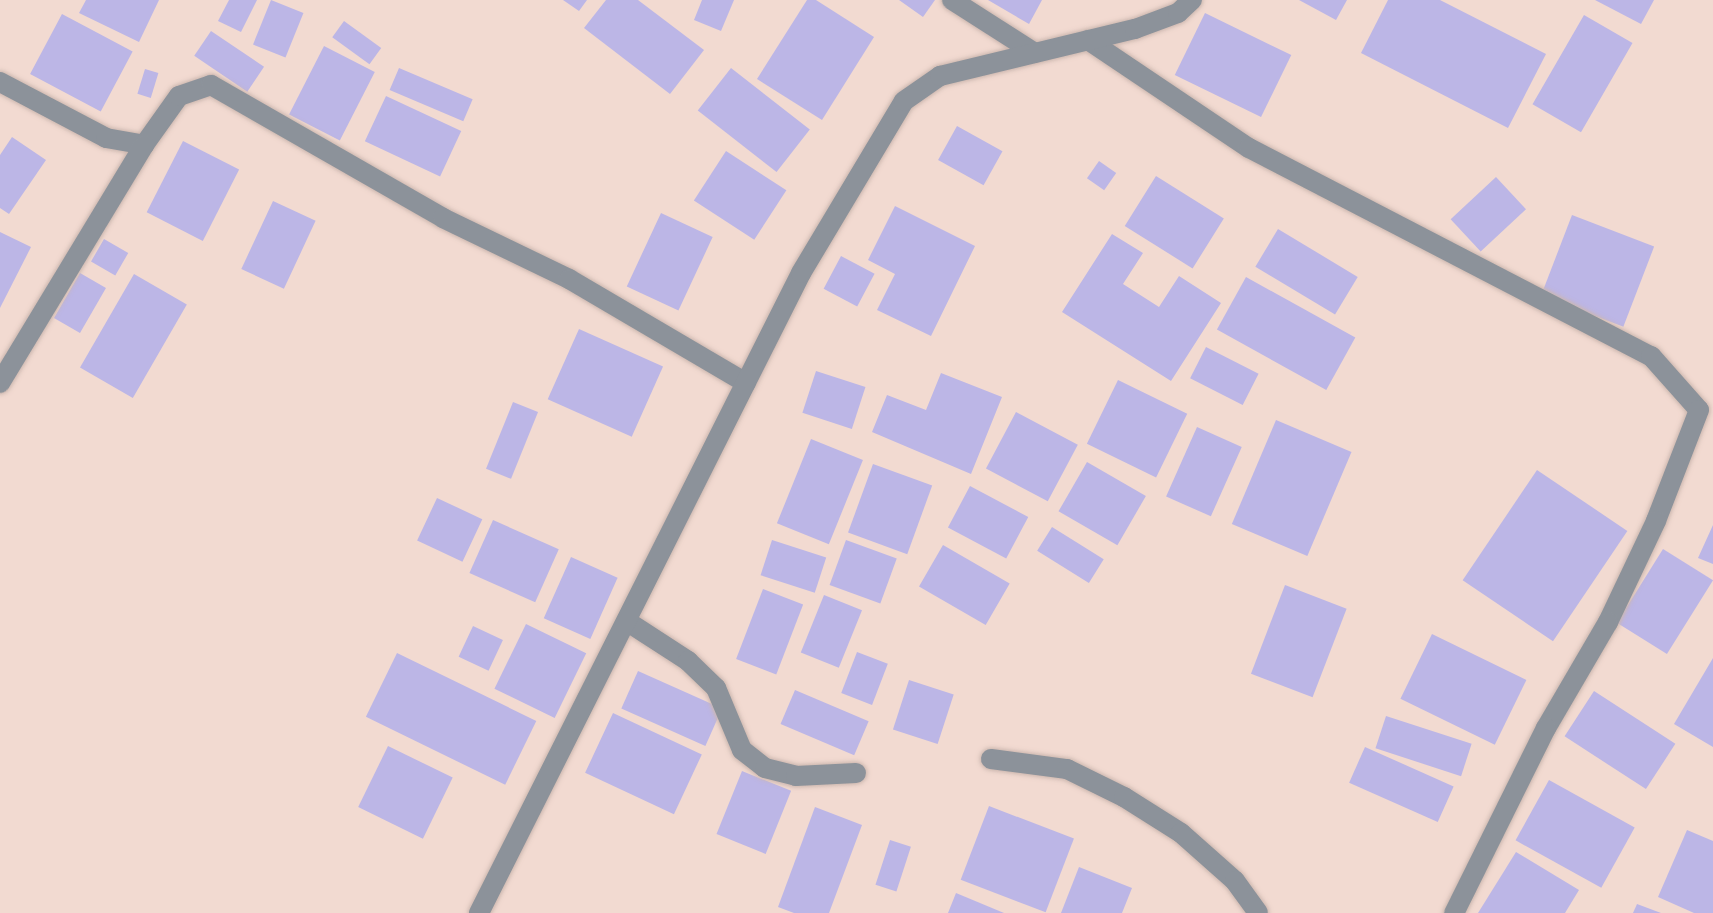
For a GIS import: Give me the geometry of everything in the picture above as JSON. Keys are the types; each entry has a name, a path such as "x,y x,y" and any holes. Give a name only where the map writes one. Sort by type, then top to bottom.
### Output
{"street":[{"path":"952,0 1035,53"},
{"path":"479,913 801,273 904,101 940,76 1088,40 1178,13 1192,0"},
{"path":"1088,40 1249,148 1651,356 1699,410 1656,521 1608,622 1546,728 1454,913"},
{"path":"0,82 106,138 144,145"},
{"path":"0,383 144,145 179,96 211,85 443,218 569,279 746,383"},
{"path":"628,622 688,661 716,688 742,750 765,768 796,776 856,773"},
{"path":"991,759 1067,769 1124,797 1181,833 1235,881 1258,913"}],"building":[{"path":"86,0 159,0 139,42 79,13"},
{"path":"229,0 257,0 241,32 218,21"},
{"path":"271,0 303,13 285,58 253,45"},
{"path":"563,0 587,0 579,11"},
{"path":"606,0 638,0 704,50 670,94 584,28"},
{"path":"702,0 734,0 721,31 694,20"},
{"path":"807,0 816,0 874,37 822,120 757,79"},
{"path":"899,0 935,0 923,17"},
{"path":"988,0 1042,0 1029,24"},
{"path":"1299,0 1347,0 1336,20"},
{"path":"1388,0 1440,0 1546,54 1508,128 1361,53"},
{"path":"1595,0 1654,0 1641,24"},
{"path":"1205,13 1291,55 1261,117 1175,75"},
{"path":"62,14 133,52 101,112 30,74"},
{"path":"1584,15 1632,43 1581,132 1532,104"},
{"path":"344,21 381,48 369,64 332,37"},
{"path":"211,31 264,67 247,92 194,56"},
{"path":"324,46 375,72 340,140 289,115"},
{"path":"399,68 473,99 463,121 390,90"},
{"path":"731,68 810,130 777,172 698,111"},
{"path":"145,69 158,73 151,98 137,94"},
{"path":"386,96 461,131 440,176 365,141"},
{"path":"957,126 1002,151 984,185 938,160"},
{"path":"12,137 46,160 9,214 0,208 0,155"},
{"path":"183,141 239,170 203,241 147,212"},
{"path":"726,151 786,190 754,240 694,200"},
{"path":"1099,161 1116,173 1104,190 1087,178"},
{"path":"1156,176 1224,218 1193,268 1125,226"},
{"path":"1496,177 1526,209 1481,251 1451,219"},
{"path":"273,201 316,221 284,289 241,269"},
{"path":"895,206 975,246 931,336 877,310 895,274 868,260"},
{"path":"661,213 713,237 678,311 627,286"},
{"path":"1572,215 1654,247 1623,327 1541,295"},
{"path":"1278,229 1358,277 1335,315 1255,267"},
{"path":"0,232 31,247 0,308"},
{"path":"1112,234 1143,253 1123,284 1159,307 1179,276 1221,303 1171,381 1062,312"},
{"path":"104,239 128,253 115,276 91,262"},
{"path":"841,256 875,274 857,307 824,289"},
{"path":"80,273 106,288 80,333 54,318"},
{"path":"134,274 187,304 133,398 80,368"},
{"path":"1246,277 1355,338 1326,390 1217,329"},
{"path":"579,329 663,366 632,437 548,399"},
{"path":"1206,347 1259,374 1243,405 1190,378"},
{"path":"816,371 865,387 852,429 802,413"},
{"path":"941,373 1002,397 971,474 872,432 887,395 926,410"},
{"path":"1118,380 1187,414 1156,478 1087,444"},
{"path":"513,402 538,412 511,479 486,469"},
{"path":"1016,412 1078,445 1048,501 986,469"},
{"path":"1276,420 1351,452 1307,556 1232,524"},
{"path":"1197,427 1242,447 1211,516 1166,496"},
{"path":"811,439 863,460 829,544 777,523"},
{"path":"1087,462 1146,496 1117,545 1058,511"},
{"path":"873,464 932,486 907,554 848,533"},
{"path":"1537,470 1627,531 1553,641 1463,580"},
{"path":"970,486 1028,517 1006,558 948,527"},
{"path":"437,498 482,519 462,562 417,541"},
{"path":"493,520 559,549 535,602 469,573"},
{"path":"1713,525 1713,564 1698,558"},
{"path":"1052,527 1104,559 1089,583 1037,551"},
{"path":"772,540 826,558 815,593 761,575"},
{"path":"846,540 897,558 880,604 830,585"},
{"path":"943,545 1010,584 986,625 919,587"},
{"path":"1663,549 1713,580 1667,654 1617,623"},
{"path":"571,557 618,578 590,639 544,618"},
{"path":"1285,585 1347,609 1313,697 1251,674"},
{"path":"763,589 803,604 776,674 736,659"},
{"path":"824,595 862,610 839,668 801,652"},
{"path":"526,624 586,653 555,718 494,689"},
{"path":"473,626 503,640 489,671 459,657"},
{"path":"1432,634 1526,680 1495,745 1400,699"},
{"path":"857,652 888,664 872,705 841,693"},
{"path":"397,653 536,721 505,785 366,717"},
{"path":"1713,658 1713,747 1674,724"},
{"path":"638,671 722,708 705,746 621,708"},
{"path":"909,680 954,695 938,744 893,729"},
{"path":"795,690 869,721 854,755 781,724"},
{"path":"1594,691 1675,744 1646,789 1565,736"},
{"path":"613,713 702,754 674,814 585,773"},
{"path":"1386,716 1472,744 1461,776 1375,748"},
{"path":"388,746 453,778 423,839 358,807"},
{"path":"1365,747 1454,786 1438,822 1349,783"},
{"path":"742,771 791,791 766,854 717,834"},
{"path":"1549,780 1635,828 1601,888 1516,840"},
{"path":"989,806 1074,839 1046,912 961,880"},
{"path":"815,807 862,825 829,913 794,913 778,907"},
{"path":"1687,830 1713,841 1713,913 1694,913 1658,897"},
{"path":"890,840 911,847 896,891 875,885"},
{"path":"1516,852 1579,890 1565,913 1478,913"},
{"path":"1079,867 1132,888 1122,913 1061,913"},
{"path":"956,893 1004,913 948,913"},
{"path":"1637,904 1661,913 1633,913"}]}
